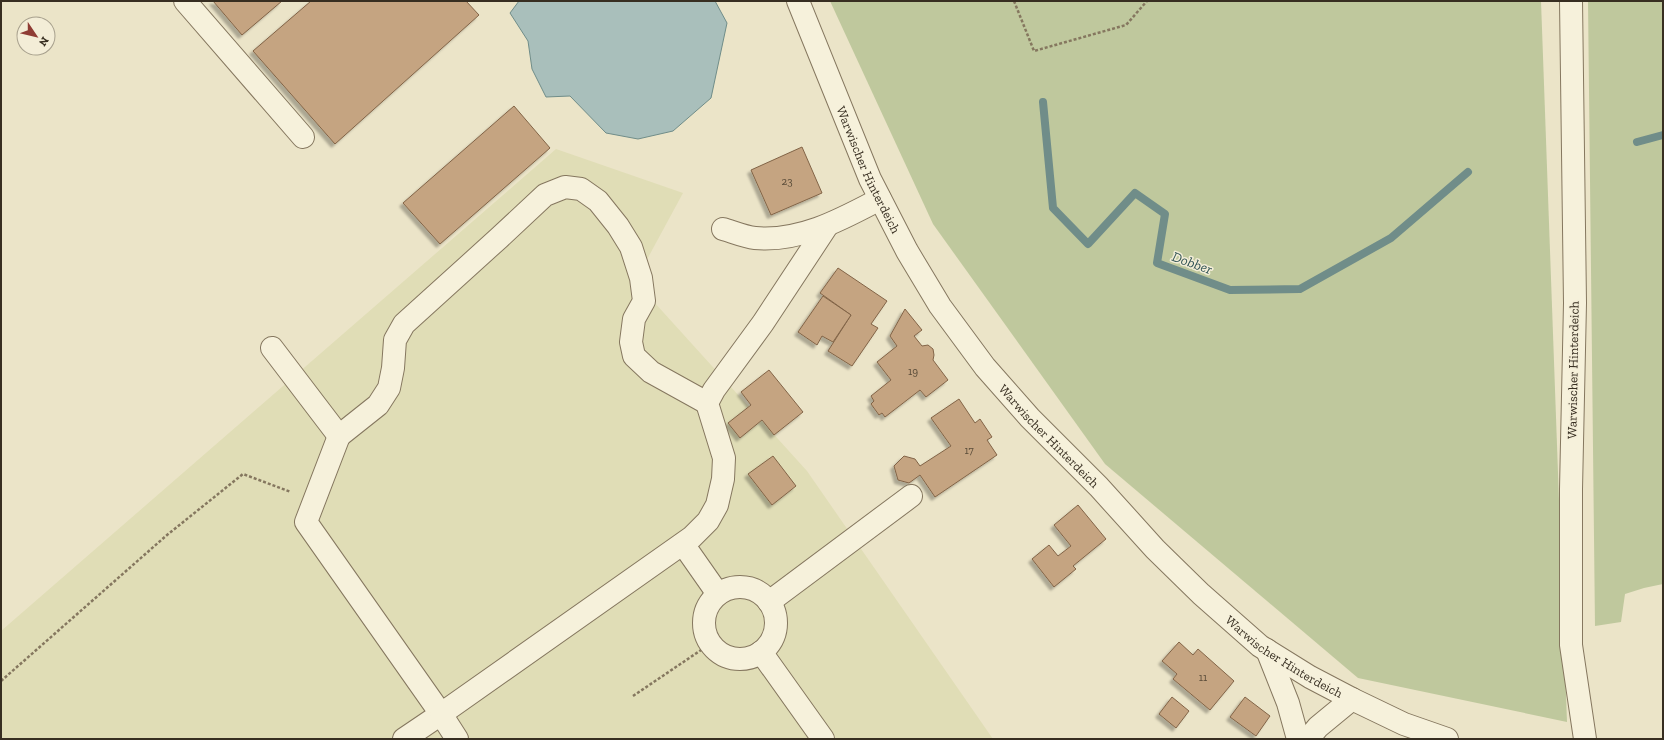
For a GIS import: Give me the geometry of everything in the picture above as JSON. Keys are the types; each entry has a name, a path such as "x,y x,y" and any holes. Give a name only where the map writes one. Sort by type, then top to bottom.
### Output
{"street":[{"path":"186,1 304,137"},
{"name":"Warwischer Hinterdeich","path":"798,1 870,179 880,199 907,251 940,306 984,367 1030,418 1099,487 1155,549 1201,594 1267,650 1310,677 1352,699 1404,724 1447,739"},
{"name":"Warwischer Hinterdeich","path":"1571,1 1575,288 1571,489 1571,645 1584,739"},
{"path":"404,739 441,714 683,544 708,521 717,505 723,479 724,458 707,403 652,372 634,356 631,342 634,319 644,301 641,278 631,247 618,226 598,201 581,189 565,187 545,194 404,324 394,340 393,368 389,388 378,406 339,436 306,522 441,714 457,739"},
{"path":"723,229 755,238 788,237 827,226 880,199"},
{"path":"707,403 714,390 763,323 827,226"},
{"path":"272,348 339,436"},
{"path":"769,602 911,496"},
{"path":"683,544 718,594"},
{"path":"740,586 751,588 762,594 769,602 774,612 776,623 772,639 761,652 751,657 739,659 728,657 718,652 710,644 705,634 703,622 708,606 718,594 728,588 740,586"},
{"path":"1267,650 1288,703 1298,739"},
{"path":"761,652 822,739"},
{"path":"1308,739 1318,727 1352,699"}],"path":[{"path":"1014,1 1034,50 1126,25 1147,1"},
{"path":"1,681 167,535 243,474 314,500"},
{"path":"633,696 710,644"}],"shaded area":[{"path":"556,149 683,193 631,289 654,302 807,471 993,739 1,739 1,631"}],"green space":[{"path":"830,1 1541,1 1567,722 1358,678 1105,464 933,224"},
{"path":"1588,1 1663,1 1663,584 1625,594 1621,622 1595,626"}],"water":[{"path":"519,1 715,1 727,23 711,98 673,131 638,139 606,133 570,96 546,97 532,69 528,41 510,13"}],"building":[{"path":"213,1 282,1 242,35"},
{"path":"311,1 466,1 479,15 335,144 253,51"},
{"path":"514,106 550,148 440,244 403,203"},
{"path":"802,147 822,193 771,215 751,170"},
{"path":"838,268 887,301 871,324 878,328 852,366 828,351 851,315 820,293"},
{"path":"823,296 851,315 833,342 822,336 817,345 798,332"},
{"path":"905,309 922,330 914,336 922,346 928,345 933,349 933,360 948,380 926,397 920,390 885,417 882,413 879,415 871,404 874,401 871,396 891,380 877,362 897,346 890,336"},
{"path":"769,370 803,412 774,435 762,420 740,438 728,423 751,405 741,392"},
{"path":"959,399 975,423 980,419 992,437 987,440 997,455 935,497 920,475 909,483 898,480 894,466 904,456 915,459 920,466 951,446 931,418"},
{"path":"773,456 796,486 772,505 748,474"},
{"path":"1078,505 1106,539 1073,566 1076,569 1054,587 1032,559 1049,545 1058,556 1071,546 1054,525"},
{"path":"1179,642 1193,655 1198,649 1234,681 1210,710 1173,679 1177,674 1162,661"},
{"path":"1172,697 1189,711 1176,728 1159,714"},
{"path":"1245,697 1270,716 1256,736 1230,717"}],"waterway":[{"name":"Dobber","path":"1043,102 1053,208 1088,244 1135,193 1165,214 1157,263 1230,290 1300,289 1391,238 1468,172"},
{"name":"Dobber","path":"1637,142 1663,135"}]}
